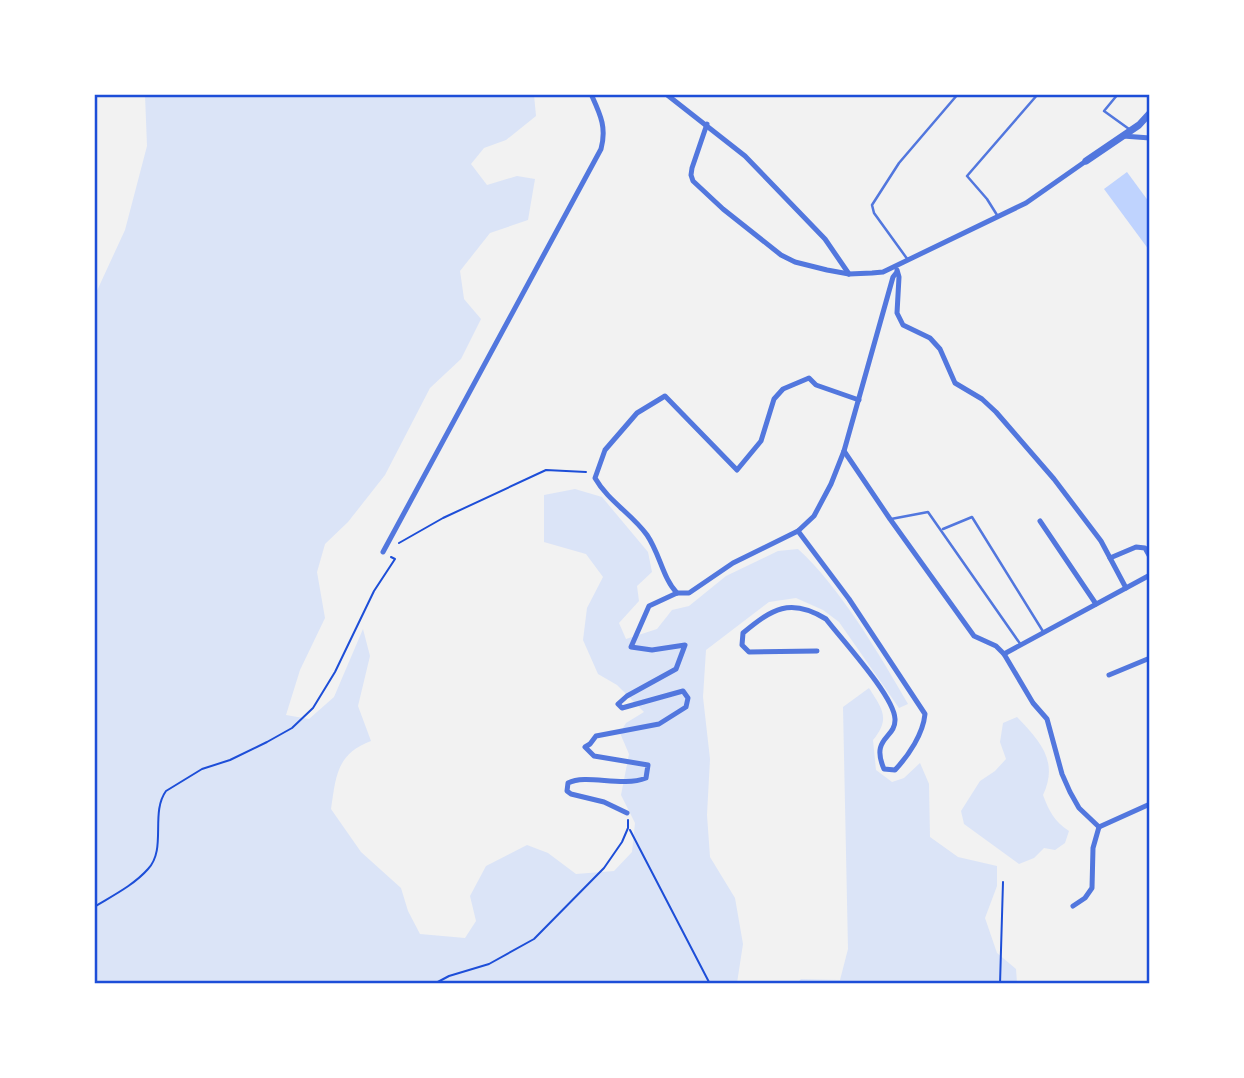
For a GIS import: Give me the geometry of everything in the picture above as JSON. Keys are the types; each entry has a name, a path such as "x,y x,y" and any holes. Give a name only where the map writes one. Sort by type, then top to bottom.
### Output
{"street":[{"path":"383,552 601,149 605,135 602,118 591,94"},
{"path":"666,94 745,156 825,239 849,274"},
{"path":"707,124 692,168 693,181 781,256 795,262 849,274 897,269 908,261 999,218 1026,203 1124,136 1150,113"},
{"path":"1124,136 1150,138"},
{"path":"627,813 604,802 571,794 567,790 568,783 574,780 628,783 646,778 648,765 594,755 585,747 596,736 659,724 686,708 688,698 683,691 622,708 618,704 627,696 676,669 685,646 652,650 631,647 649,606 677,593 689,593 733,563 784,540 814,516 844,451 897,269"},
{"path":"897,269 900,277 897,313 903,325 930,338 940,349 955,383 982,399 996,412 1054,479 1101,541 1126,588"},
{"path":"677,593 668,583 664,567 646,534 602,490 595,478 605,450 637,413 665,396 737,470 761,441 774,399 783,389 809,378 816,385 859,400"},
{"path":"844,451 974,636 996,646 1004,654 1033,703 1047,719 1062,774 1070,792 1079,808 1098,827"},
{"path":"1040,521 1096,604"},
{"path":"798,531 849,599 926,714 924,724 906,758 895,770 884,769 879,758 881,744 894,725 895,718 889,701 826,619 816,613 779,607 767,613 743,633 742,645 749,652 817,651"},
{"path":"1110,558 1136,547 1145,548 1150,557"},
{"path":"1004,654 1150,575"},
{"path":"1109,675 1150,658"},
{"path":"1098,827 1150,804"},
{"path":"1073,906 1085,898 1092,888 1093,848 1098,827"}],"lane":[{"path":"908,261 874,213 872,205 899,163 958,94"},
{"path":"999,218 967,176 1038,94"},
{"path":"1118,94 1104,111 1131,131"},
{"path":"890,519 928,512 1020,645"},
{"path":"942,530 972,517 1044,633"}],"path":[{"path":"383,552 443,518 547,470 584,471 595,478"},
{"path":"94,907 150,868 156,852 158,813 166,791 202,769 230,760 292,728 313,708 335,672 374,591 395,559 383,552"},
{"path":"619,809 710,984"},
{"path":"433,984 449,976 489,964 534,939 604,868 628,828 627,813"},
{"path":"1000,984 1003,882"}],"shaded area":[{"path":"145,95 534,95 536,116 506,140 484,148 471,164 487,185 517,176 535,179 528,220 490,233 460,271 464,299 481,319 461,359 430,388 385,475 348,522 325,544 317,572 325,618 300,670 286,715 309,719 334,697 363,629 370,656 358,706 371,741 359,746 344,760 337,777 331,809 361,852 401,888 408,911 420,934 465,938 476,921 470,896 486,866 527,845 548,853 576,874 614,871 632,852 635,823 621,795 629,754 620,733 626,723 644,712 617,685 598,674 583,640 587,608 603,577 586,554 544,542 544,495 575,489 602,497 648,552 652,572 637,586 639,601 619,623 626,639 657,629 672,610 689,606 726,576 778,551 798,549 843,601 872,643 908,704 899,708 839,622 823,610 796,598 769,602 706,650 703,697 710,759 707,815 710,857 735,898 743,944 737,983 95,984 95,295 125,230 147,146"},
{"path":"869,688 883,714 882,726 873,740 876,770 892,782 904,778 920,763 929,784 930,837 958,857 997,866 997,886 985,918 997,953 1016,969 1017,983 796,984 801,979 840,980 848,949 843,707"},
{"path":"1017,717 1045,752 1049,772 1043,795 1053,815 1069,831 1065,843 1055,850 1044,848 1034,858 1019,864 964,824 961,811 980,781 1006,759 1000,742 1003,723"}],"water":[{"path":"1127,172 1149,202 1149,250 1104,189"}]}
